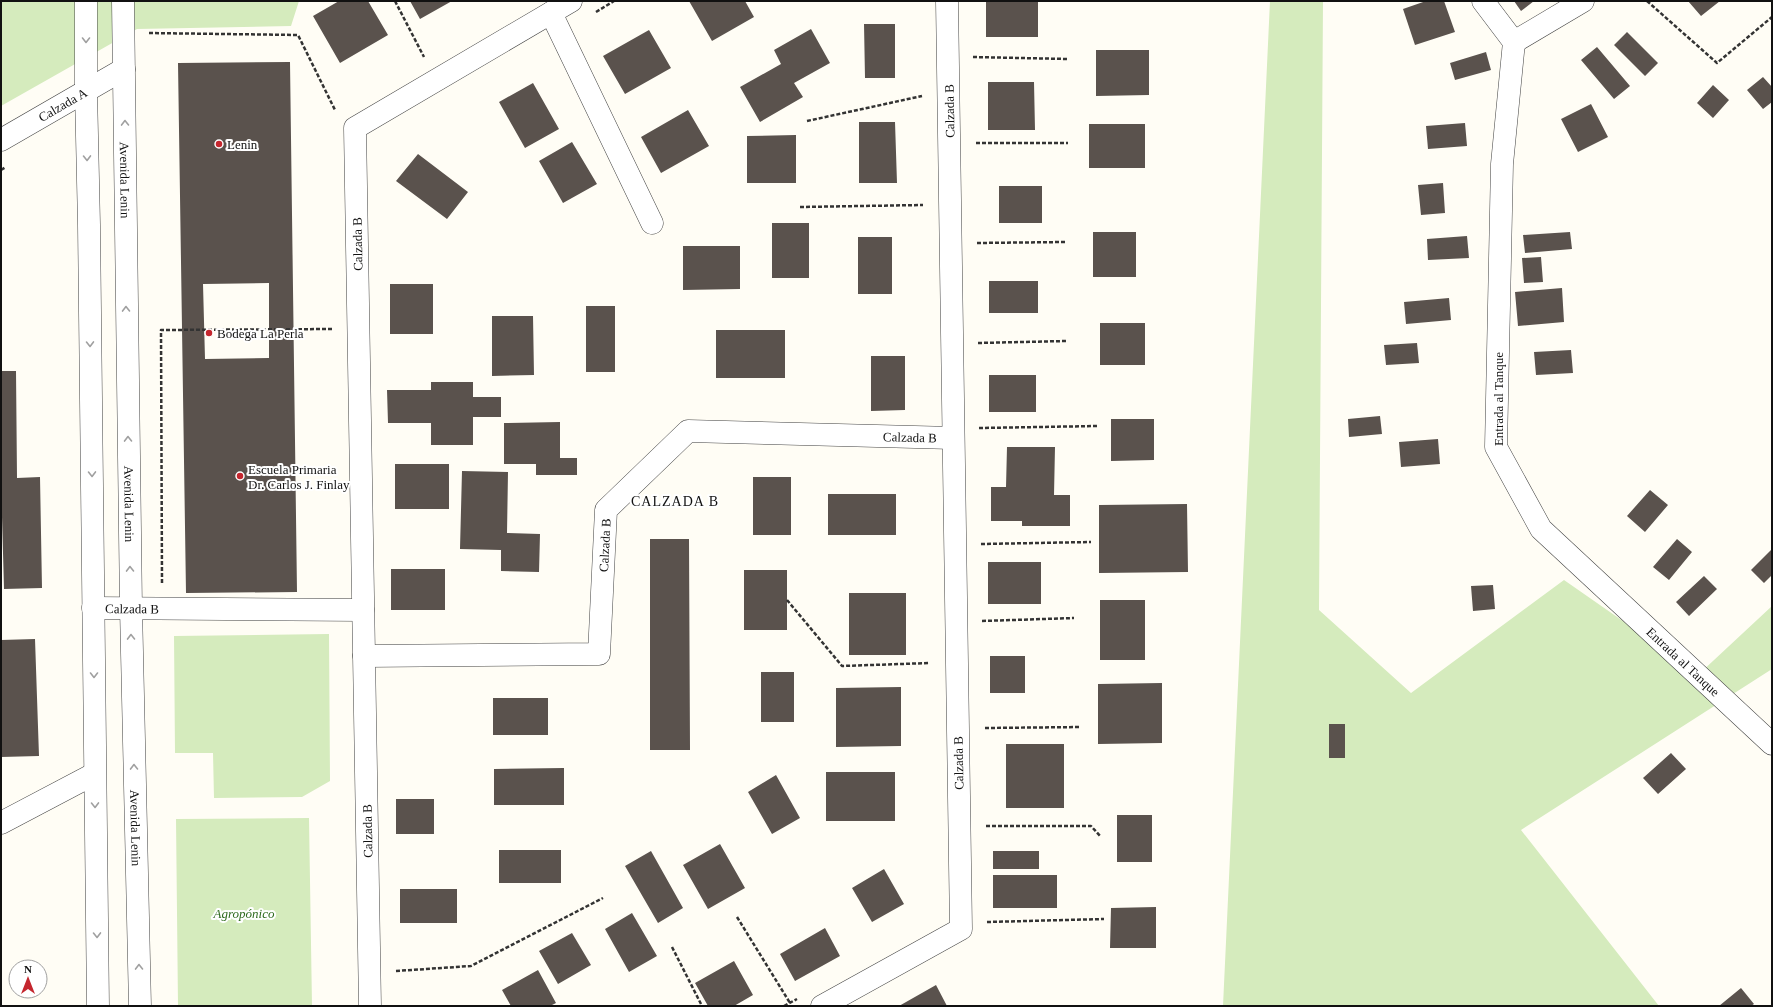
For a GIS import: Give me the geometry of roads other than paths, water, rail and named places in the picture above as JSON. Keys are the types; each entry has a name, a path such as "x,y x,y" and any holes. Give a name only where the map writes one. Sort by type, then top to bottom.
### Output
{"street":[{"path":"86,1 94,774 98,1006"},
{"name":"Avenida Lenin","path":"123,1 131,608 140,1006"},
{"name":"Calzada B","path":"370,1006 355,128 571,1"},
{"name":"Calzada B","path":"822,1006 961,929 947,1"},
{"path":"1483,1 1514,42 1583,1"},
{"path":"551,13 652,223"},
{"name":"Entrada al Tanque","path":"1514,42 1502,164 1496,448 1541,529 1772,744"},
{"name":"Calzada A","path":"1,140 124,69"},
{"name":"Calzada B","path":"364,656 599,654 606,510 688,431 953,438"},
{"name":"Calzada B","path":"93,608 363,610"},
{"path":"1,823 94,774"}],"place":[{"name":"Lenin","path":"219,144"},
{"name":"Bodega La Perla","path":"209,333"},
{"name":"Escuela Primaria Dr. Carlos J. Finlay","path":"240,476"}],"district":[{"name":"CALZADA B","path":"675,501"}],"park label":[{"name":"Agropónico","path":"244,913"}]}
